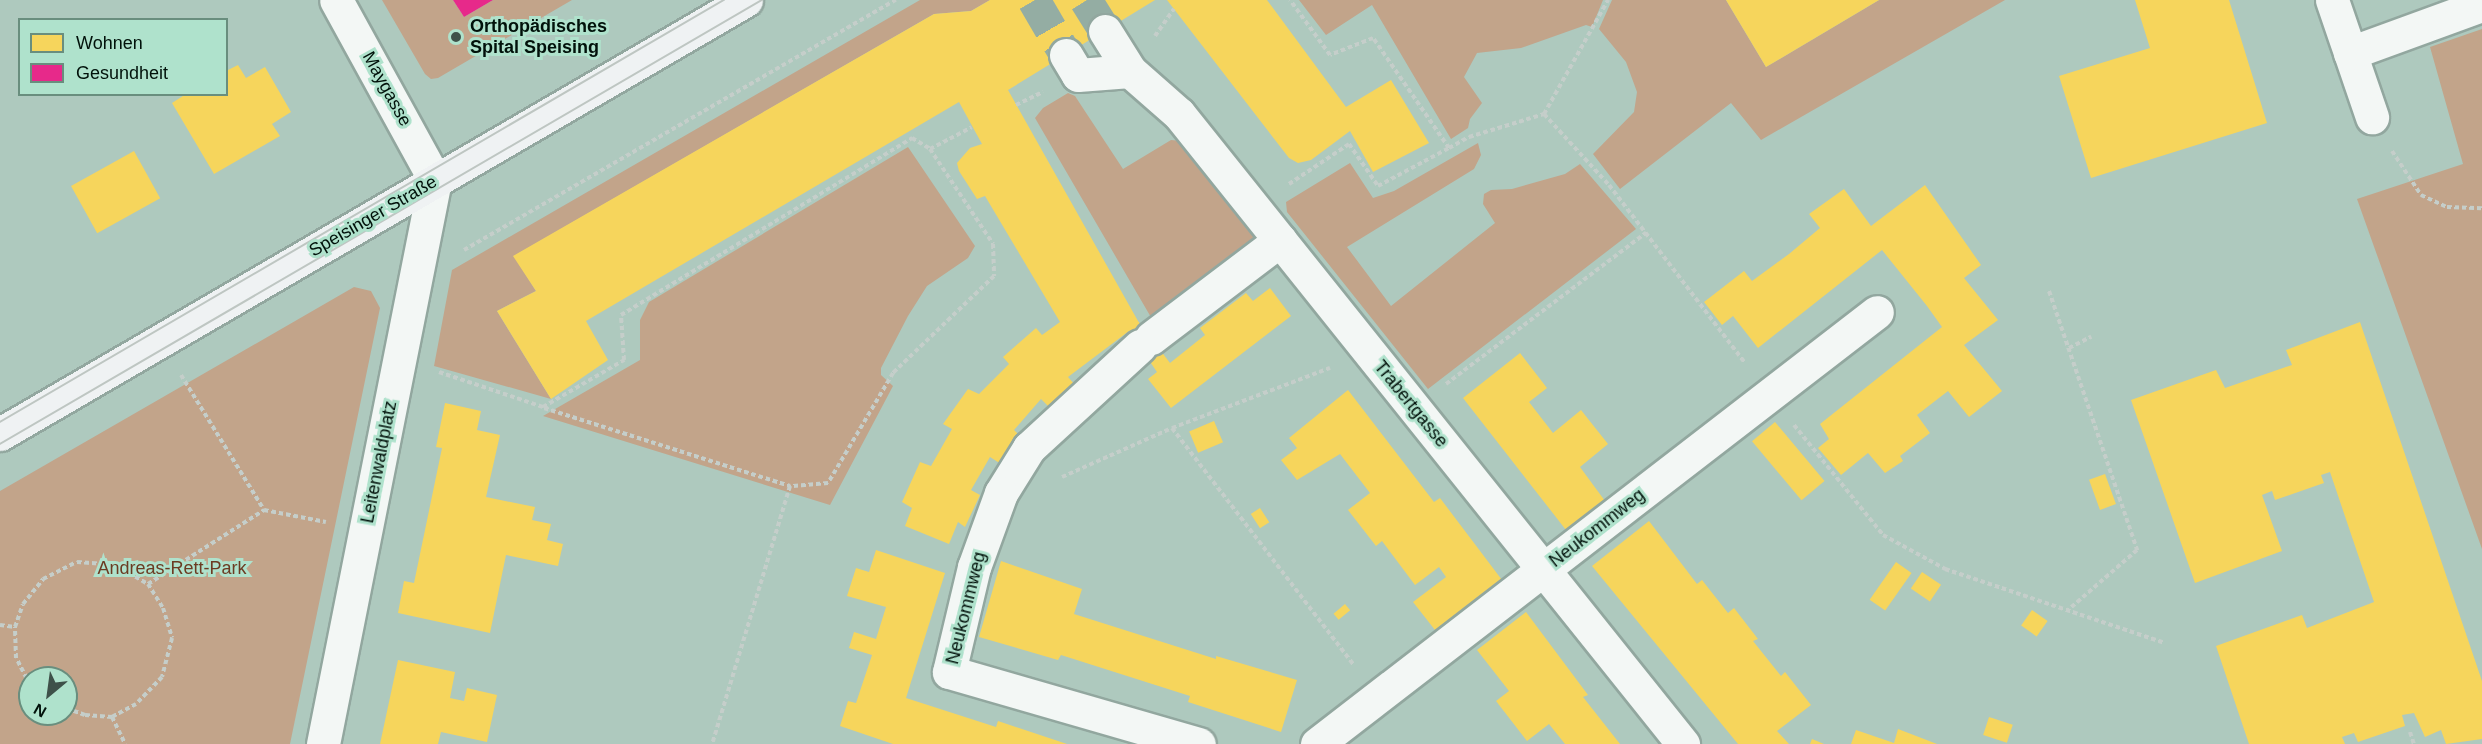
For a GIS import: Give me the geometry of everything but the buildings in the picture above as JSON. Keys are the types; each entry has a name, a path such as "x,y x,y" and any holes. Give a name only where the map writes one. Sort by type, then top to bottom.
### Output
{"main road":[{"name":"Speisinger Straße","path":"0,434 746,0"}],"street":[{"name":"Maygasse","path":"336,0 435,180"},
{"path":"2332,0 2372,117"},
{"path":"2350,53 2482,5"},
{"name":"Trabertgasse","path":"1105,31 1130,71 1179,114 1683,744"},
{"path":"1066,55 1078,75 1130,71"},
{"name":"Leitenwaldplatz","path":"323,744 400,358 419,275 435,180"},
{"name":"Neukommweg","path":"1199,744 950,672 974,567 1001,493 1029,448 1146,342 1280,240"},
{"name":"Neukommweg","path":"1317,744 1877,312"}],"path":[{"path":"419,275 896,0"},
{"path":"1290,0 1330,55 1372,38 1449,148"},
{"path":"1254,208 1349,144 1378,186 1469,137 1544,114 1608,0"},
{"path":"1544,114 1586,159 1646,233 1770,395 1883,535 1945,568 2165,643"},
{"path":"2372,117 2421,195 2447,207 2482,208"},
{"path":"930,149 972,128"},
{"path":"400,358 543,408 790,486 828,483 893,373 994,276 993,244 930,149 912,138 621,315 624,360 543,408"},
{"path":"1414,408 1646,233"},
{"path":"2049,291 2137,550 2068,610"},
{"path":"2068,348 2091,338"},
{"path":"160,340 264,510"},
{"path":"1001,493 1028,492 1172,428 1370,353"},
{"path":"1172,428 1378,696"},
{"path":"712,744 790,486"},
{"path":"148,584 264,510 366,529"},
{"path":"20,666 16,658 15,627 23,604 43,579 77,562 116,565 148,584 163,608 172,638 162,677 136,704 112,717 78,712"},
{"path":"0,625 15,627"},
{"path":"112,717 126,744"},
{"path":"2410,732 2414,744"}],"green space":[{"name":"Orthopädisches Spital Speising","path":"382,0 453,0 464,17 493,0 572,0 438,78 431,79 425,74"},
{"path":"920,0 990,0 971,11 934,14 514,256 536,291 497,311 551,399 434,366 452,270"},
{"path":"1299,0 1603,0 1592,27 1586,25 1521,48 1477,53 1464,77 1482,103 1470,119 1468,128 1451,139 1372,5 1326,35"},
{"path":"1612,0 1726,0 1766,67 1879,0 2005,0 1761,140 1731,103 1620,189 1593,154 1634,112 1637,92 1626,62 1599,29"},
{"path":"2482,29 2482,549 2357,199 2463,164 2430,47"},
{"path":"1068,93 1075,96 1123,169 1171,140 1181,141 1254,230 1252,244 1152,319 1035,118 1043,108"},
{"path":"1478,143 1481,155 1474,169 1347,247 1391,306 1495,223 1483,204 1484,194 1491,190 1512,189 1565,174 1580,164 1636,229 1428,389 1287,212 1286,202 1350,163 1373,198 1394,191"},
{"path":"908,147 975,246 968,258 927,286 908,316 881,368 881,375 893,386 830,505 543,416 640,360 640,320 649,302"},
{"name":"Andreas-Rett-Park","path":"354,287 371,291 380,308 290,744 0,744 0,491"}],"tunnel":[{"path":"1034,0 1066,55"},
{"path":"1086,0 1105,31"}],"tram line":[{"path":"0,422 724,0"},
{"path":"0,444 762,0"}],"place":[{"name":"Orthopädisches Spital Speising","path":"456,37"}]}
